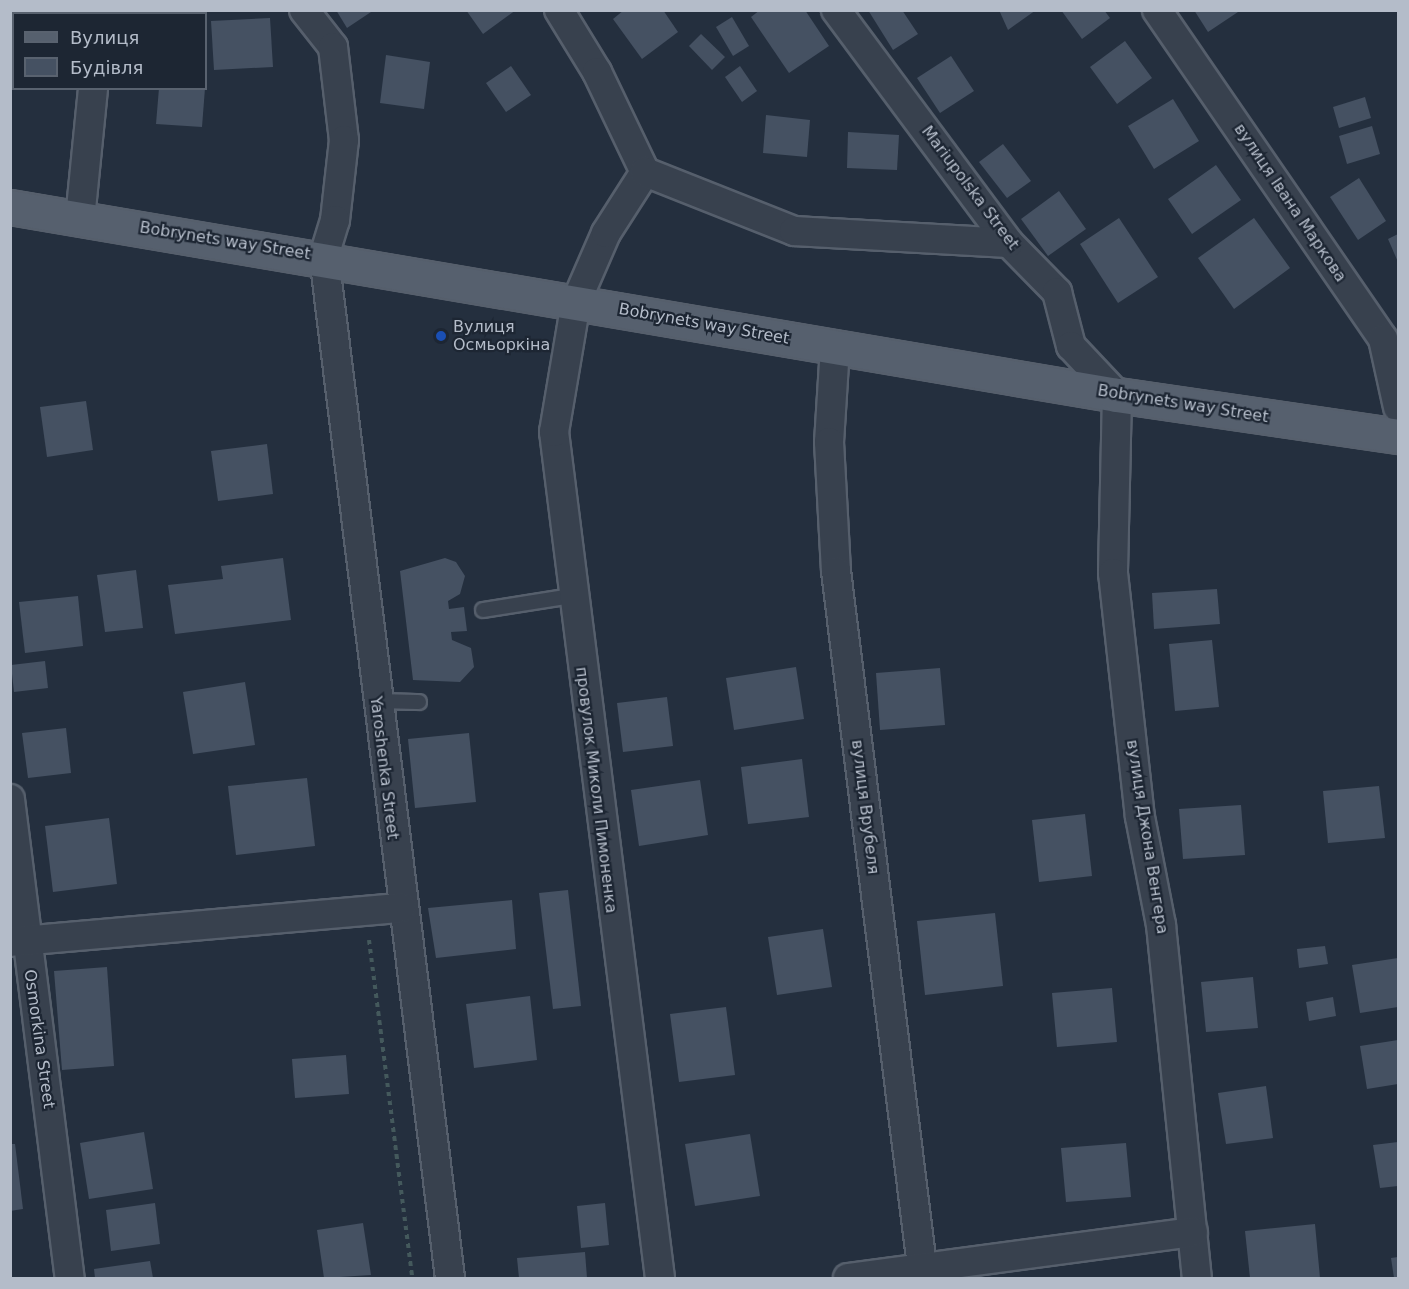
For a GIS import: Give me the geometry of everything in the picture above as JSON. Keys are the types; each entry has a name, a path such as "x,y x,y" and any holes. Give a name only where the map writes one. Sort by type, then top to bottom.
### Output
{"main road":[{"name":"Bobrynets way Street","path":"10,207 324,256 576,302 1117,395 1398,436"}],"street":[{"path":"304,10 333,47 344,140 335,220 324,256"},
{"path":"559,10 597,72 645,172 794,231 1009,243"},
{"name":"Mariupolska Street","path":"836,10 1009,243 1057,292 1071,346 1117,395"},
{"name":"вулиця Івана Маркова","path":"1157,10 1383,339 1398,407"},
{"path":"80,219 93,90"},
{"name":"провулок Миколи Пимоненка","path":"645,172 606,233 576,302 555,432 571,596 660,1278"},
{"name":"Yaroshenka Street","path":"324,256 375,701 450,1278"},
{"name":"вулиця Врубеля","path":"835,347 829,442 836,571 922,1266"},
{"name":"вулиця Джона Венгера","path":"1117,395 1113,573 1140,817 1161,925 1197,1278"},
{"name":"Osmorkina Street","path":"10,799 18,942 70,1278"},
{"path":"18,942 402,908"},
{"path":"848,1278 922,1266 1193,1232"}],"lane":[{"path":"483,610 571,596"},
{"path":"375,701 419,702"}],"path":[{"path":"366,911 412,1278"}],"building":[{"path":"10,10 55,10 12,12 12,22"},
{"path":"121,10 161,10 161,12 121,12"},
{"path":"336,10 374,10 347,28"},
{"path":"466,10 516,10 483,34"},
{"path":"624,10 663,10 678,32 642,59 613,19"},
{"path":"760,10 805,10 829,46 789,73 751,17"},
{"path":"868,10 902,10 918,34 893,50"},
{"path":"999,10 1036,10 1008,30"},
{"path":"1061,10 1104,10 1110,18 1082,39"},
{"path":"1194,10 1241,10 1208,32"},
{"path":"732,17 749,46 733,56 716,27"},
{"path":"270,18 273,67 214,70 211,21"},
{"path":"701,34 725,57 712,70 689,46"},
{"path":"1125,41 1152,78 1117,104 1090,67"},
{"path":"386,55 430,62 424,109 380,103"},
{"path":"951,56 974,91 940,113 917,78"},
{"path":"511,66 531,95 506,112 486,83"},
{"path":"740,66 757,91 742,102 725,77"},
{"path":"159,90 205,90 202,127 156,124"},
{"path":"1365,97 1371,118 1339,128 1333,107"},
{"path":"1173,99 1199,141 1154,169 1128,126"},
{"path":"766,115 810,120 807,157 763,153"},
{"path":"1372,126 1380,154 1347,164 1339,136"},
{"path":"848,132 899,135 897,170 847,168"},
{"path":"1003,144 1031,181 1007,198 979,162"},
{"path":"1216,165 1241,200 1192,234 1168,199"},
{"path":"1359,178 1386,221 1358,240 1330,197"},
{"path":"1059,191 1086,229 1048,256 1021,219"},
{"path":"1119,218 1158,277 1118,303 1080,244"},
{"path":"1254,218 1290,268 1234,309 1198,258"},
{"path":"1398,234 1398,262 1388,239"},
{"path":"86,401 93,450 47,457 40,407"},
{"path":"267,444 273,494 218,501 211,451"},
{"path":"283,558 291,620 175,634 168,585 223,579 221,566"},
{"path":"445,558 456,562 465,576 460,594 448,601 449,609 464,607 467,631 451,632 452,640 471,648 474,667 460,682 413,680 400,571"},
{"path":"136,570 143,628 105,632 97,575"},
{"path":"1217,589 1220,624 1154,629 1152,593"},
{"path":"78,596 83,646 25,653 19,602"},
{"path":"1212,640 1219,707 1175,711 1169,644"},
{"path":"45,661 48,688 14,692 11,665"},
{"path":"796,667 804,719 734,730 726,678"},
{"path":"940,668 945,725 880,730 876,673"},
{"path":"245,682 255,745 193,754 183,692"},
{"path":"667,697 673,746 623,752 617,703"},
{"path":"66,728 71,773 28,778 22,733"},
{"path":"469,733 476,802 415,808 408,739"},
{"path":"802,759 809,817 748,824 741,767"},
{"path":"307,778 315,846 236,855 228,786"},
{"path":"700,780 708,835 639,846 631,790"},
{"path":"1379,786 1385,838 1328,843 1323,791"},
{"path":"1241,805 1245,855 1183,859 1179,809"},
{"path":"1085,814 1092,876 1039,882 1032,820"},
{"path":"109,818 117,884 53,892 45,826"},
{"path":"568,890 581,1006 553,1009 539,893"},
{"path":"512,900 516,949 436,958 428,908"},
{"path":"995,913 1003,986 925,995 917,921"},
{"path":"823,929 832,987 777,995 768,937"},
{"path":"1325,946 1328,964 1299,968 1297,949"},
{"path":"1398,958 1398,1007 1360,1013 1352,965"},
{"path":"107,967 114,1066 62,1070 54,971"},
{"path":"1253,977 1258,1028 1206,1032 1201,982"},
{"path":"1112,988 1117,1042 1057,1047 1052,993"},
{"path":"530,996 537,1060 474,1068 466,1004"},
{"path":"1333,997 1336,1016 1309,1021 1306,1002"},
{"path":"726,1007 735,1075 679,1082 670,1014"},
{"path":"1398,1040 1398,1084 1367,1089 1360,1046"},
{"path":"346,1055 349,1094 295,1098 292,1059"},
{"path":"1266,1086 1273,1138 1226,1144 1218,1093"},
{"path":"144,1132 153,1189 89,1199 80,1143"},
{"path":"750,1134 760,1196 695,1206 685,1144"},
{"path":"1398,1142 1398,1186 1380,1188 1373,1145"},
{"path":"1126,1143 1131,1197 1066,1202 1061,1148"},
{"path":"10,1144 15,1144 23,1209 10,1211"},
{"path":"155,1203 160,1244 111,1251 106,1210"},
{"path":"605,1203 609,1245 581,1248 577,1206"},
{"path":"363,1223 371,1275 324,1278 317,1230"},
{"path":"1315,1224 1320,1278 1250,1278 1245,1231"},
{"path":"585,1252 587,1278 519,1278 517,1258"},
{"path":"1398,1257 1398,1278 1394,1278 1391,1258"},
{"path":"150,1261 153,1278 95,1278 94,1269"}],"place":[{"name":"Вулиця Осмьоркіна","path":"441,336"}]}
